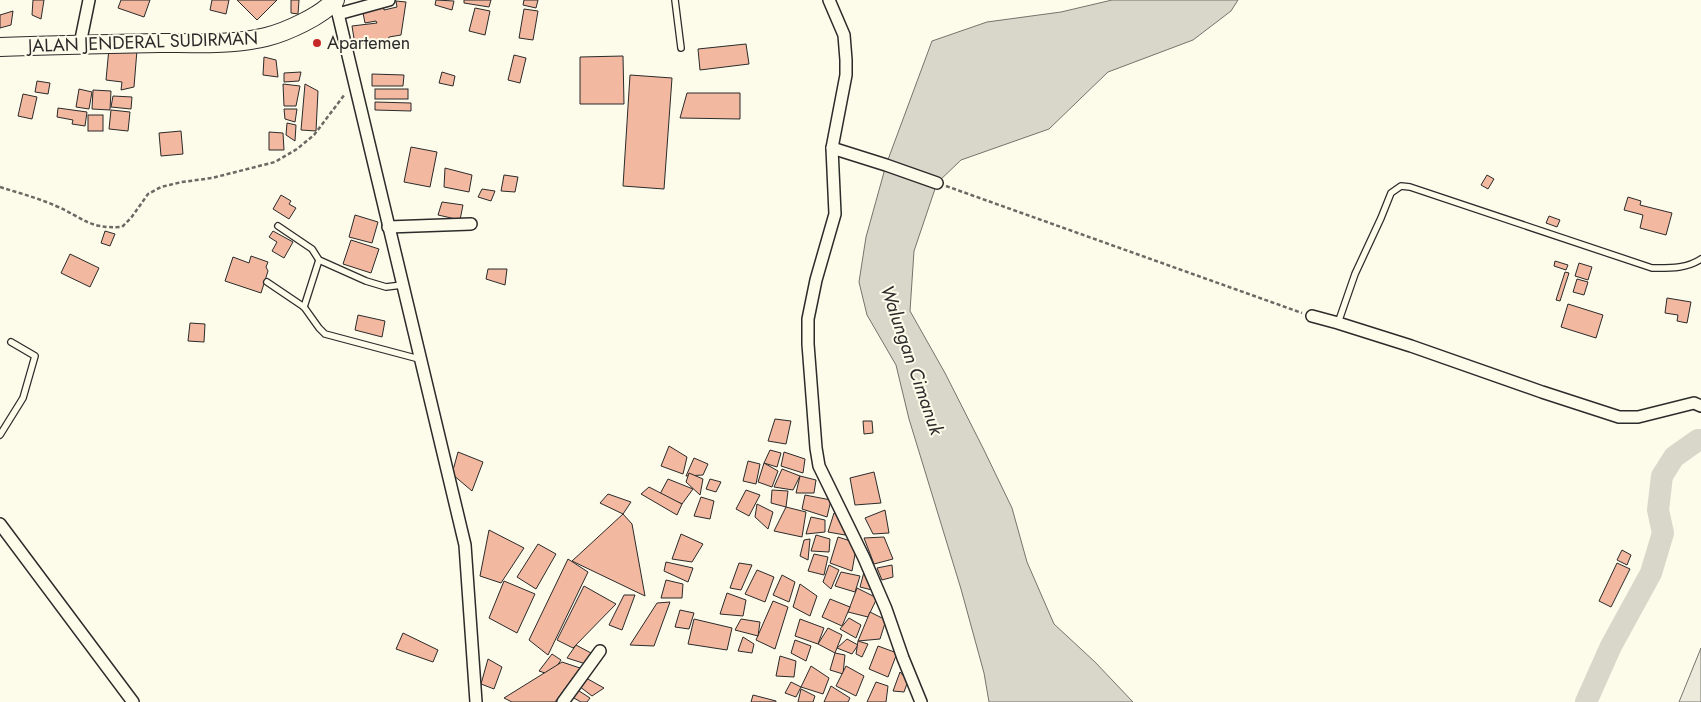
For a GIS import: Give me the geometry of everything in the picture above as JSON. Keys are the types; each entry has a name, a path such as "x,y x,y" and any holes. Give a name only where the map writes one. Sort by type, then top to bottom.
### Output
{"main road":[{"name":"JALAN JENDERAL SUDIRMAN","path":"0,47 224,42 266,37 288,29 336,5"}],"street":[{"path":"80,44 89,0"},
{"path":"389,0 336,5 419,359 465,545 476,702"},
{"path":"829,0 844,36 846,75 832,148 835,214 808,319 808,344 819,466 867,564 921,702"},
{"path":"832,148 936,183"},
{"path":"388,227 471,224"},
{"path":"1312,316 1411,346 1542,392 1618,416 1638,417 1697,404"},
{"path":"0,524 133,702"},
{"path":"562,702 600,652"}],"lane":[{"path":"675,0 681,48"},
{"path":"1338,323 1355,274 1391,193 1401,186 1410,187 1652,268 1679,268 1701,259"},
{"path":"278,226 312,249 319,260 366,281 386,286 396,287 402,285"},
{"path":"304,307 319,260"},
{"path":"267,282 304,307 325,334 419,359"},
{"path":"0,435 24,398 35,356 11,342"}],"path":[{"path":"0,187 57,206 89,224 106,228 122,227 132,218 148,194 161,187 212,178 275,162 298,148 314,135 354,84"},
{"path":"936,183 1312,316"}],"shaded area":[{"path":"1701,648 1701,702 1679,702"}],"water":[{"name":"Walungan Cimanuk","path":"1112,0 1238,0 1231,11 1193,40 1108,72 1049,129 961,160 937,183 914,251 910,311 945,373 1012,508 1027,562 1054,624 1095,662 1133,702 989,702 984,673 961,589 909,419 896,365 867,315 859,282 866,237 886,165 932,41 987,22 1061,12"}],"building":[{"path":"33,0 44,0 41,19 32,15"},
{"path":"121,0 150,0 144,17 118,8"},
{"path":"212,0 229,0 226,14 210,10"},
{"path":"237,0 277,0 257,20"},
{"path":"291,0 299,0 298,14 291,13"},
{"path":"436,0 454,1 452,10 435,5"},
{"path":"464,0 491,0 489,7 464,3"},
{"path":"524,0 538,0 536,8 523,5"},
{"path":"396,1 406,2 401,35 389,37 388,40 355,45 352,26 377,23 376,21 365,23 362,8 383,5 384,10 397,7"},
{"path":"475,8 490,11 485,35 469,31"},
{"path":"524,9 538,11 533,40 519,38"},
{"path":"13,11 11,25 0,28 0,15"},
{"path":"746,44 749,64 700,70 698,49"},
{"path":"109,48 137,50 134,87 121,90 122,82 106,80"},
{"path":"514,55 526,58 520,83 508,80"},
{"path":"623,56 624,104 580,104 580,57"},
{"path":"264,57 276,60 278,77 263,75"},
{"path":"301,72 299,81 284,82 284,73"},
{"path":"442,72 455,76 453,86 439,83"},
{"path":"372,74 404,75 403,86 372,86"},
{"path":"630,75 672,78 664,189 623,186"},
{"path":"37,81 50,83 48,94 35,92"},
{"path":"283,84 300,86 296,106 284,106"},
{"path":"305,84 318,91 316,131 301,130"},
{"path":"79,89 92,92 89,109 76,107"},
{"path":"375,89 408,89 408,99 375,99"},
{"path":"93,90 111,91 110,110 92,109"},
{"path":"687,93 740,93 740,119 680,118"},
{"path":"23,94 37,97 32,119 18,116"},
{"path":"113,96 132,97 131,109 111,107"},
{"path":"375,102 411,103 411,111 375,110"},
{"path":"58,108 87,112 85,126 72,124 73,120 57,117"},
{"path":"284,109 297,109 295,122 285,119"},
{"path":"111,110 130,112 128,131 109,129"},
{"path":"88,115 103,115 103,131 88,131"},
{"path":"287,123 296,125 295,141 286,135"},
{"path":"181,131 183,154 161,156 159,133"},
{"path":"269,132 283,133 284,150 269,150"},
{"path":"411,147 437,152 430,187 404,182"},
{"path":"445,168 472,175 469,192 444,187"},
{"path":"504,175 518,177 515,192 501,191"},
{"path":"1487,175 1494,179 1488,189 1481,185"},
{"path":"482,189 495,191 491,201 478,197"},
{"path":"281,195 291,201 289,204 296,208 289,219 273,209"},
{"path":"1628,197 1641,201 1640,205 1672,213 1666,235 1640,228 1643,215 1624,210"},
{"path":"442,202 463,205 460,220 438,215"},
{"path":"355,215 378,222 372,243 349,237"},
{"path":"1549,216 1560,220 1557,227 1546,223"},
{"path":"105,231 115,234 110,246 101,243"},
{"path":"273,231 293,242 284,258 272,251 277,242 269,237"},
{"path":"351,240 379,249 371,273 343,264"},
{"path":"70,254 99,268 90,287 61,273"},
{"path":"251,256 268,262 266,267 268,271 261,293 225,281 233,257 249,263"},
{"path":"1555,261 1568,265 1566,270 1554,266"},
{"path":"1579,263 1592,267 1588,280 1575,276"},
{"path":"488,269 507,269 505,285 486,279"},
{"path":"1565,272 1569,273 1560,301 1556,300"},
{"path":"1577,279 1588,282 1584,295 1573,292"},
{"path":"1667,298 1691,302 1687,323 1677,321 1678,315 1665,313"},
{"path":"1568,304 1603,315 1596,338 1561,327"},
{"path":"358,315 385,321 382,337 355,330"},
{"path":"190,323 205,324 204,342 188,341"},
{"path":"775,419 791,421 786,444 768,441"},
{"path":"863,421 872,421 873,433 864,434"},
{"path":"669,446 687,457 683,474 661,466"},
{"path":"770,450 781,453 777,467 764,463"},
{"path":"458,452 483,462 472,491 452,474"},
{"path":"784,452 805,459 803,473 781,466"},
{"path":"694,458 708,464 703,475 686,476"},
{"path":"748,461 760,464 756,484 743,481"},
{"path":"764,463 778,471 772,487 758,482"},
{"path":"782,469 800,476 793,490 774,487"},
{"path":"874,472 881,503 855,505 850,478"},
{"path":"689,473 703,479 700,495 686,482"},
{"path":"800,476 816,480 814,493 796,493"},
{"path":"668,479 693,489 682,504 660,494"},
{"path":"710,479 721,482 716,492 706,489"},
{"path":"649,487 682,504 677,515 641,494"},
{"path":"746,490 760,495 749,516 736,509"},
{"path":"772,490 788,491 786,507 771,503"},
{"path":"608,494 631,502 623,514 600,503"},
{"path":"805,495 831,500 827,517 802,509"},
{"path":"701,497 714,501 710,519 694,516"},
{"path":"757,504 773,512 768,529 755,517"},
{"path":"786,507 806,512 802,537 774,531"},
{"path":"885,510 889,533 873,534 865,518"},
{"path":"834,513 849,521 845,535 828,532"},
{"path":"623,514 632,524 645,596 572,561"},
{"path":"811,517 825,520 825,532 806,534"},
{"path":"489,530 524,548 501,583 480,576"},
{"path":"681,534 703,544 692,562 672,559"},
{"path":"816,535 830,539 829,552 811,551"},
{"path":"838,537 857,543 852,571 830,563"},
{"path":"884,537 893,559 874,564 864,538"},
{"path":"810,539 808,560 800,556 804,540"},
{"path":"538,544 556,554 536,589 517,577"},
{"path":"1622,550 1631,555 1627,565 1617,560"},
{"path":"814,554 828,557 824,575 808,571"},
{"path":"568,559 588,572 548,655 529,640"},
{"path":"666,562 693,568 688,582 664,571"},
{"path":"739,563 752,565 741,590 730,588"},
{"path":"1617,563 1630,569 1611,607 1599,601"},
{"path":"829,565 839,570 831,589 823,582"},
{"path":"892,565 893,577 882,580 877,568"},
{"path":"757,570 774,577 765,602 745,594"},
{"path":"841,572 860,576 855,592 835,586"},
{"path":"864,572 872,590 860,587"},
{"path":"782,575 795,582 789,602 773,595"},
{"path":"666,580 683,584 682,598 661,598"},
{"path":"504,581 535,594 517,633 489,618"},
{"path":"800,584 817,596 810,616 793,607"},
{"path":"584,586 616,604 573,648 557,640"},
{"path":"857,588 877,598 868,617 848,612"},
{"path":"727,593 746,600 743,616 720,614"},
{"path":"624,595 635,595 622,630 609,625"},
{"path":"830,599 850,607 842,626 822,617"},
{"path":"773,601 788,607 775,649 756,640"},
{"path":"670,602 654,646 630,645 657,603"},
{"path":"680,610 694,613 689,629 675,627"},
{"path":"870,612 886,620 880,639 858,641"},
{"path":"849,618 861,625 856,638 840,629"},
{"path":"694,619 732,628 727,650 688,644"},
{"path":"741,619 760,622 758,636 735,630"},
{"path":"800,619 824,628 818,644 795,636"},
{"path":"828,628 842,635 835,653 818,644"},
{"path":"403,633 438,650 433,662 396,649"},
{"path":"743,637 754,644 752,653 738,651"},
{"path":"847,639 858,645 852,654 837,648"},
{"path":"795,640 811,646 806,661 791,653"},
{"path":"858,641 868,644 862,657 856,654"},
{"path":"576,645 591,653 586,664 567,658"},
{"path":"878,646 897,653 888,677 869,669"},
{"path":"835,653 845,655 843,674 830,670"},
{"path":"552,654 561,660 551,675 539,671"},
{"path":"780,656 796,661 794,677 776,676"},
{"path":"488,659 502,667 494,689 481,684"},
{"path":"562,662 580,668 555,702 512,702 504,698"},
{"path":"811,666 829,678 823,694 801,687"},
{"path":"846,666 864,676 856,696 836,686"},
{"path":"900,672 908,681 904,692 893,691"},
{"path":"586,678 604,688 592,696 579,686"},
{"path":"791,682 801,687 796,697 785,693"},
{"path":"876,682 888,686 886,702 867,702"},
{"path":"831,686 850,698 848,702 824,702"},
{"path":"576,689 590,698 587,702 581,702 572,697"},
{"path":"801,689 815,696 813,702 798,702"},
{"path":"753,695 776,701 776,702 751,702"}],"waterway":[{"path":"1586,702 1611,646 1651,573 1663,533 1658,510 1662,476 1674,457 1698,440 1701,440"}],"place":[{"name":"Apartemen","path":"317,43"}]}
